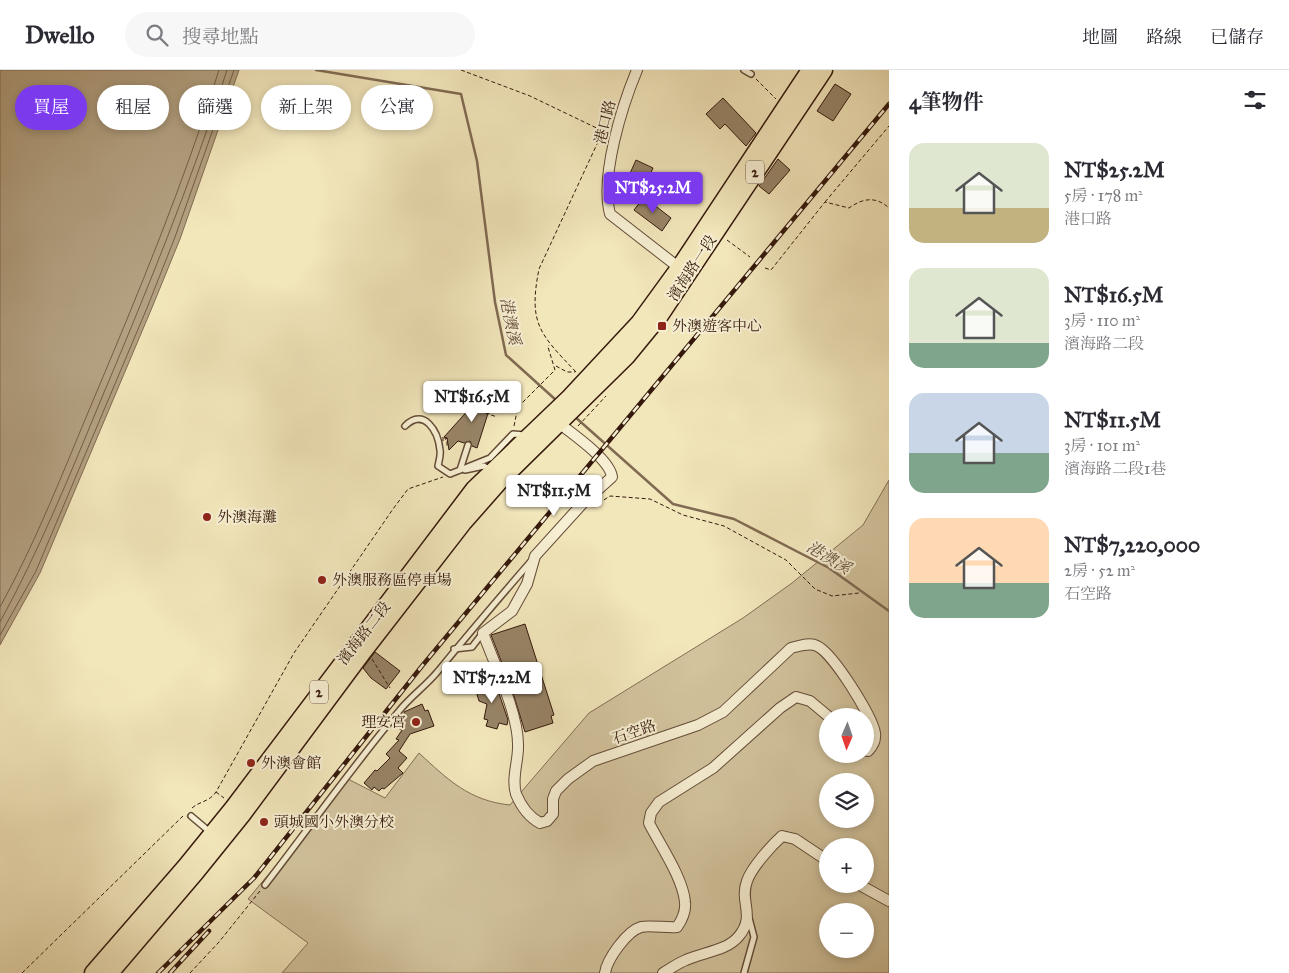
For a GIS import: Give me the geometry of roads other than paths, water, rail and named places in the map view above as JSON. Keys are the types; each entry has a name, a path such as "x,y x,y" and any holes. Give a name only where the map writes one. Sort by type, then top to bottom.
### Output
{"main road":[{"name":"濱海路一段","path":"554,419 580,405 627,356 659,317 684,272 789,110 810,70"},
{"name":"濱海路一段","path":"789,110 824,70"},
{"name":"濱海路一段","path":"684,272 716,232 746,175"},
{"name":"濱海路二段","path":"99,972 362,651 396,602 458,520 486,467 521,435 554,419"},
{"name":"濱海路二段","path":"458,520 500,481 554,419"},
{"name":"濱海路二段","path":"99,972 196,872 235,808"}],"street":[{"name":"港口路","path":"637,70 616,138 606,189 606,201 610,214 684,272"},
{"path":"483,634 512,611 527,584 535,556 583,503 612,477 611,470 593,450 554,419"},
{"name":"石空路","path":"483,634 515,722 519,744 515,782 516,793 527,812 532,818 540,822 548,821 553,814 553,799 556,790 593,761 698,725 723,712 791,648 802,645 816,645 832,657 861,708"},
{"path":"605,973 612,955 628,937 641,927 677,927 683,918 686,903 681,885 648,823 651,813 658,802 713,768 780,708 796,697 810,701 819,708"},
{"name":"石空路","path":"874,732 874,745"},
{"path":"663,973 686,960 720,949 738,937 749,917 745,896 747,881 770,846 782,836 795,840 819,855"},
{"path":"874,893 889,901"}],"lane":[{"path":"744,70 751,74"},
{"path":"405,426 412,419 418,418 428,422 436,433 441,451 438,466 450,474 460,470 486,467"},
{"path":"460,470 468,445"},
{"path":"460,470 486,467"},
{"path":"265,885 318,813 389,724 438,671 454,649 535,556"},
{"path":"454,649 472,647 483,634"},
{"path":"191,816 212,834"},
{"path":"744,973 754,937 749,917"}],"water":[{"path":"0,70 239,70 234,85 179,85 179,130 218,130 180,239 40,573 0,645"}],"waterway":[{"name":"港澳溪","path":"316,70 461,94 477,161 495,302 506,355 557,401"},
{"name":"港澳溪","path":"574,416 673,504 734,519 829,568 889,611"}],"railway":[{"path":"158,973 254,878 422,666 889,104"},
{"path":"170,973 209,931"}],"place":[{"name":"外澳遊客中心","path":"662,326"},
{"name":"外澳海灘","path":"207,517"},
{"name":"外澳服務區停車場","path":"322,580"},
{"name":"理安宮","path":"416,722"},
{"name":"外澳會館","path":"251,763"},
{"name":"頭城國小外澳分校","path":"264,822"}]}
